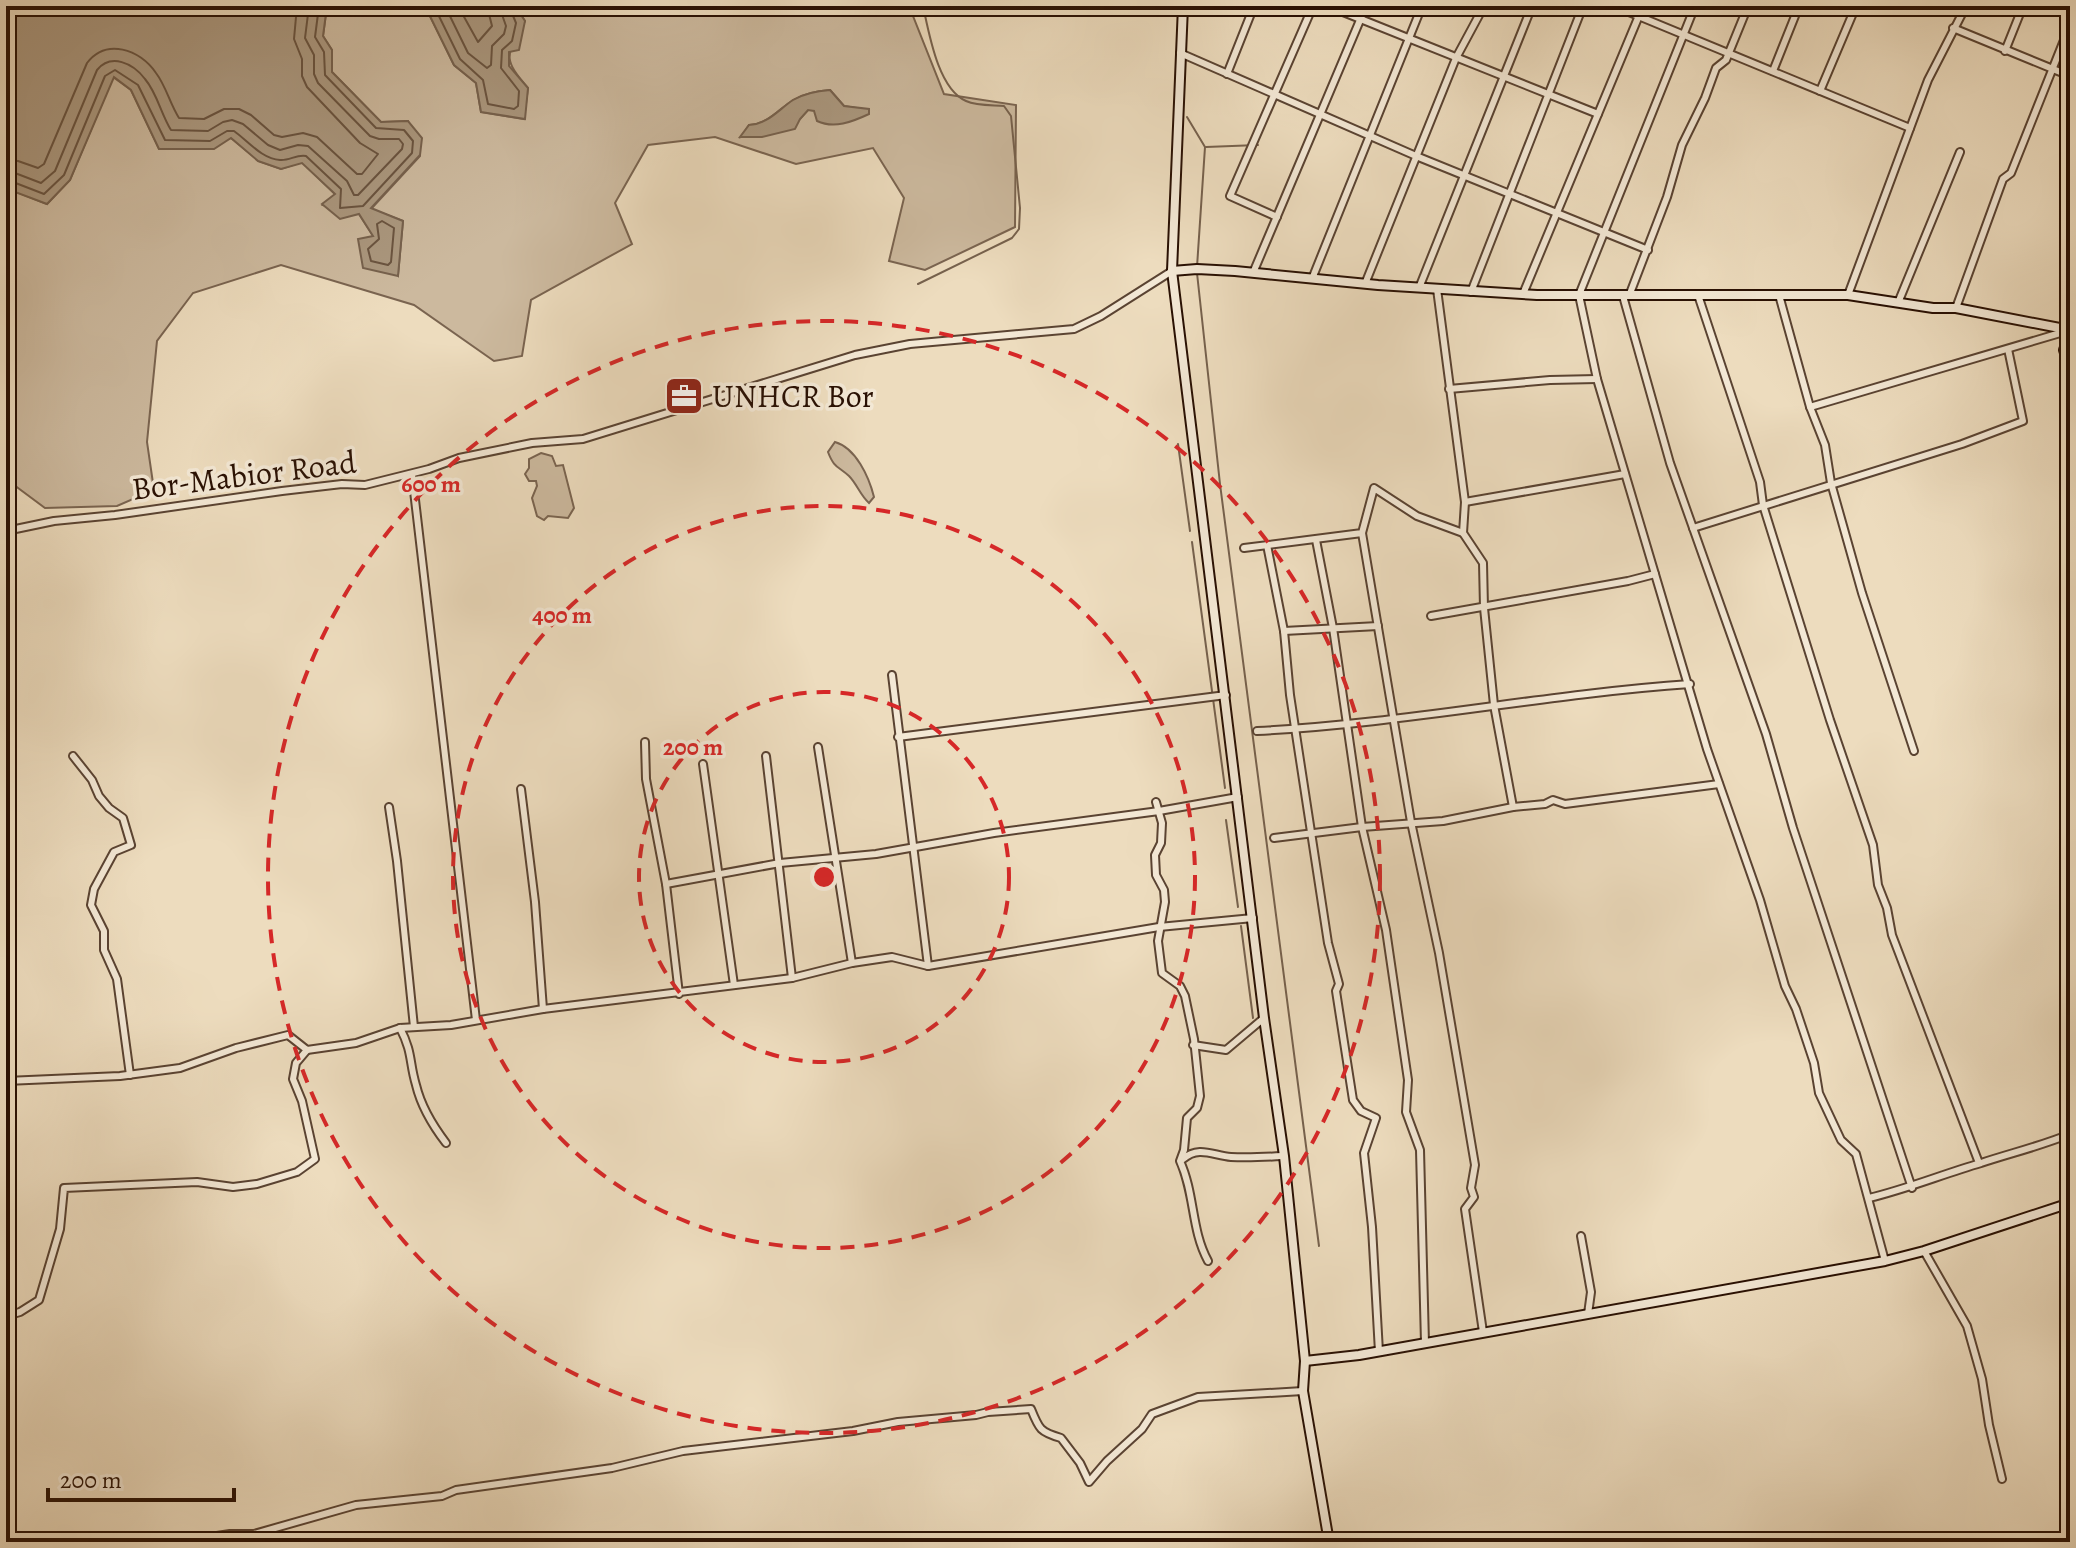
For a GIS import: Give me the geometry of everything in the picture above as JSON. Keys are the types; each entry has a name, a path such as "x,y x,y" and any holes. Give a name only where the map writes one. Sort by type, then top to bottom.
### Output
{"street":[{"path":"1183,6 1172,271 1264,1018 1284,1156 1305,1361 1303,1391 1329,1542"},
{"path":"1227,74 1254,6"},
{"path":"1277,217 1230,196 1313,6"},
{"path":"1328,6 1598,114"},
{"path":"1253,273 1366,6"},
{"path":"1312,279 1422,6"},
{"path":"1365,284 1456,58 1484,6"},
{"path":"1419,288 1532,6"},
{"path":"1471,292 1583,6"},
{"path":"1614,6 1910,128"},
{"path":"1523,294 1643,6"},
{"path":"1695,6 1579,295 1597,379 1719,784 1760,900 1785,986 1814,1063 1819,1093 1841,1140 1856,1154 1885,1261"},
{"path":"1748,6 1726,60 1716,68 1682,145 1648,250 1626,296 1670,463 1766,734 1793,828 1912,1188"},
{"path":"1773,71 1799,6"},
{"path":"1820,91 1856,6"},
{"path":"1848,295 1928,80 1966,6"},
{"path":"2005,51 2023,6"},
{"path":"1956,308 2003,179 2011,173 2070,25"},
{"path":"1953,28 2070,76"},
{"path":"1180,53 1416,156 1648,250"},
{"path":"1898,303 1960,152"},
{"path":"1172,271 1197,269 1523,294 1848,295 1933,308 1956,308 2070,331"},
{"name":"Bor-Mabior Road","path":"6,531 54,521 282,491 342,484 365,485 412,474 459,458 532,443 583,439 868,352 910,344 1074,329 1101,316 1172,271"},
{"path":"1437,289 1465,502 1463,533"},
{"path":"1698,295 1760,482 1763,505 1830,720 1873,845 1878,885 1887,908 1892,935 1979,1163"},
{"path":"1779,295 1810,407 1825,445 1831,483 1862,593 1914,751"},
{"path":"1810,407 2070,331"},
{"path":"2070,331 2064,350 2070,369"},
{"path":"1693,528 1962,444 2023,421 2008,349"},
{"path":"1449,389 1597,379"},
{"path":"412,474 476,1020"},
{"path":"1465,502 1625,474"},
{"path":"1483,1332 1465,1209 1474,1197 1471,1188 1475,1165 1439,953 1411,822 1362,533 1374,488 1417,516 1463,533 1483,563 1484,608 1494,705 1513,807"},
{"path":"1244,548 1362,533"},
{"path":"1316,540 1333,628 1362,827 1389,946 1408,1080 1406,1112 1420,1150 1425,1343"},
{"path":"1267,545 1284,631 1290,695 1298,729 1328,943 1339,984 1336,991 1353,1100 1361,1111 1376,1118 1364,1153 1372,1227 1379,1352"},
{"path":"1431,616 1655,574"},
{"path":"1284,631 1378,626"},
{"path":"892,675 911,849 928,966"},
{"path":"1257,731 1394,721 1494,705 1690,684"},
{"path":"898,737 1226,695"},
{"path":"645,742 646,779 666,884 679,994"},
{"path":"818,747 852,963"},
{"path":"73,756 92,780 99,796 123,818 131,845 114,852 94,889 91,905 104,931 104,950 115,973 130,1075"},
{"path":"766,756 792,978"},
{"path":"703,764 734,985"},
{"path":"1274,838 1443,821 1545,804 1553,800 1565,804 1719,784"},
{"path":"521,789 535,902 543,1009"},
{"path":"666,884 780,863 837,860 1238,797"},
{"path":"1156,802 1161,843 1155,855 1156,875 1164,890 1165,902 1159,927 1159,959 1162,973 1180,986 1189,1016 1200,1096 1197,1108 1187,1118 1180,1161 1190,1182 1199,1244 1208,1261"},
{"path":"389,807 414,1027"},
{"path":"6,1316 20,1312 39,1300 60,1229 64,1188 197,1182 233,1187 257,1184 297,1172 315,1159 302,1101 293,1079 296,1063 307,1050 356,1043 400,1028 451,1025 543,1009 792,978 892,957 928,966 1159,927 1254,918"},
{"path":"1193,1045 1226,1050 1264,1018"},
{"path":"400,1028 411,1054 418,1093 435,1129 446,1143"},
{"path":"6,1081 130,1075 180,1068 236,1048 288,1035 307,1050"},
{"path":"1869,1198 1912,1188 2070,1134"},
{"path":"1180,1161 1188,1154 1210,1151 1228,1157 1284,1156"},
{"path":"1305,1361 1379,1352 1885,1261 2070,1203"},
{"path":"1581,1236 1591,1292 1588,1314"},
{"path":"1924,1251 1967,1326 1982,1379 2002,1479"},
{"path":"177,1542 230,1534 254,1534 356,1505 442,1496 456,1490 612,1468 665,1454 853,1431 898,1422 1031,1409 1040,1429 1051,1437 1061,1438 1080,1463 1089,1482 1142,1429 1152,1414 1198,1397 1303,1391"}],"shaded area":[{"path":"327,6 425,6 454,65 476,83 481,112 524,119 528,88 510,62 511,49 525,21 515,6 909,6 944,94 1016,105 1015,227 925,270 889,261 904,198 873,148 796,164 715,137 648,145 615,203 632,244 531,300 522,356 494,361 414,305 281,265 193,293 157,341 147,442 154,490 117,506 45,508 6,479 6,204 9,189 47,204 70,180 113,77 131,90 159,149 231,138 259,161 281,169 302,162 336,195 323,205 359,214 398,275 403,221 371,209 420,156 408,121 381,122 332,72 332,50 323,36","holes":["830,90 844,106 869,110 808,110 800,119 741,137 749,125 767,119 806,94"]},
{"path":"835,442 849,450 860,464 874,497 869,503 852,479 832,461 828,452"},
{"path":"541,453 552,456 556,466 563,465 574,508 568,518 548,516 544,520 537,516 532,498 536,481 529,481 525,474 529,459"}],"water":[{"path":"6,6 327,6 323,36 332,50 332,72 381,122 408,121 422,138 420,155 371,208 403,221 398,276 363,268 358,239 373,236 359,214 340,219 322,204 335,194 302,163 281,169 258,161 231,138 214,149 159,149 131,90 114,77 70,180 47,204 10,190 6,204"},
{"path":"425,6 515,6 525,21 519,50 509,52 509,66 528,88 525,119 481,112 476,83 454,65"},
{"path":"830,90 844,106 869,109 869,114 850,122 830,124 817,121 814,111 808,110 795,129 762,137 740,137 749,125 767,119 793,100"}],"waterway":[{"path":"918,284 1012,238 1019,229 1020,208 1011,116 1004,106 980,105 956,95 936,59 923,6"},
{"path":"1187,117 1205,147 1197,267"},
{"path":"1206,147 1258,145"},
{"path":"1197,273 1220,484 1319,1246"},
{"path":"1178,444 1190,531"},
{"path":"1192,542 1225,788"},
{"path":"1226,820 1238,907"},
{"path":"1241,926 1253,1018"}],"place":[{"name":"UNHCR Bor","path":"684,396"}]}
